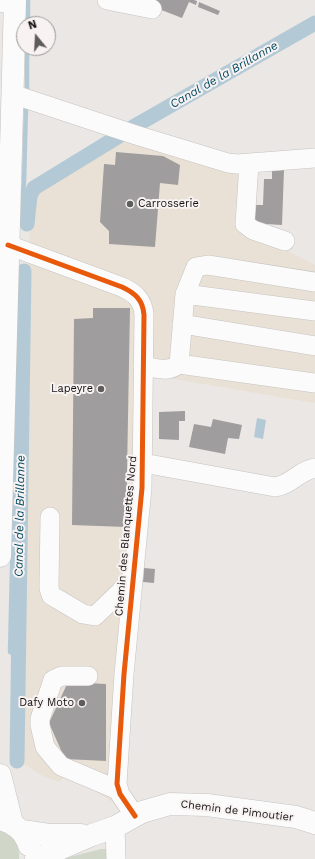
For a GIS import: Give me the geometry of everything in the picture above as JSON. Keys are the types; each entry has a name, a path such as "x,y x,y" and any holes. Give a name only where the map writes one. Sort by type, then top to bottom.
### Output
{"main road":[{"path":"0,556 12,94 10,2"},
{"path":"0,775 11,824 30,849 29,859"},
{"name":"Chemin de Pimoutier","path":"36,859 92,835 115,827 135,816 161,805 184,803 296,817 315,823"},
{"name":"Chemin de Pimoutier","path":"11,824 49,835 92,835"}],"street":[{"path":"107,0 152,9"},
{"path":"12,94 136,135 228,163 249,164 315,158"},
{"path":"249,164 245,224 253,230 285,241"},
{"name":"Chemin des Blanquettes Nord","path":"8,245 122,287 136,296 142,305 144,366 143,463 124,682 118,790"},
{"path":"144,366 167,370 173,369 179,364 185,294 196,267 203,265 315,282"},
{"path":"185,294 315,311"},
{"path":"182,324 315,346"},
{"path":"179,364 315,383"},
{"path":"143,463 275,487 292,482 307,471 315,468"},
{"path":"50,517 50,595 84,614 95,616 121,591 133,576"},
{"path":"88,676 62,676 53,680 40,719 43,742 60,765 118,790 135,816"},
{"path":"115,827 116,859"}],"shaded area":[{"path":"126,137 243,171 242,228 315,265 315,403 139,373 137,462 119,681 114,803 87,786 65,777 59,782 43,776 19,761 24,634 27,271 33,194"},
{"path":"0,830 15,841 19,849 19,859 0,859"},
{"path":"101,849 107,849 108,859 62,859"}],"water":[{"path":"257,418 266,420 263,439 254,437"}],"building":[{"path":"147,0 197,1 196,5 189,2 182,18 146,4"},
{"path":"199,2 220,11 218,15 198,7"},
{"name":"Carrosserie","path":"116,152 163,156 180,165 178,185 160,183 155,247 109,244 109,231 100,222 104,164 115,165"},
{"path":"272,170 284,170 282,225 250,223 250,205 263,205 264,179 272,179"},
{"name":"Lapeyre","path":"93,308 130,308 126,527 72,525 74,319 93,318"},
{"path":"185,411 185,421 179,421 179,440 159,439 159,412"},
{"path":"213,419 242,425 239,439 228,438 225,454 189,447 194,424 211,427"},
{"path":"144,568 155,569 154,583 143,582"},
{"name":"Dafy Moto","path":"68,682 106,684 106,761 65,759 49,723"}],"waterway":[{"path":"28,0 28,16"},
{"name":"Canal de la Brillanne","path":"133,127 315,23"},
{"path":"27,56 27,94"},
{"path":"20,220 24,182 26,106"},
{"name":"Canal de la Brillanne","path":"27,224 30,196 34,188 119,136"},
{"name":"Canal de la Brillanne","path":"17,761 24,271"},
{"path":"18,654 10,652 19,275"}],"cycle path":[{"path":"8,245 122,287 138,298 142,305 144,315 142,488 124,674 117,784 120,794 135,816"}],"place":[{"name":"Carrosserie","path":"130,204"},
{"name":"Lapeyre","path":"101,389"},
{"name":"Dafy Moto","path":"82,703"}]}
